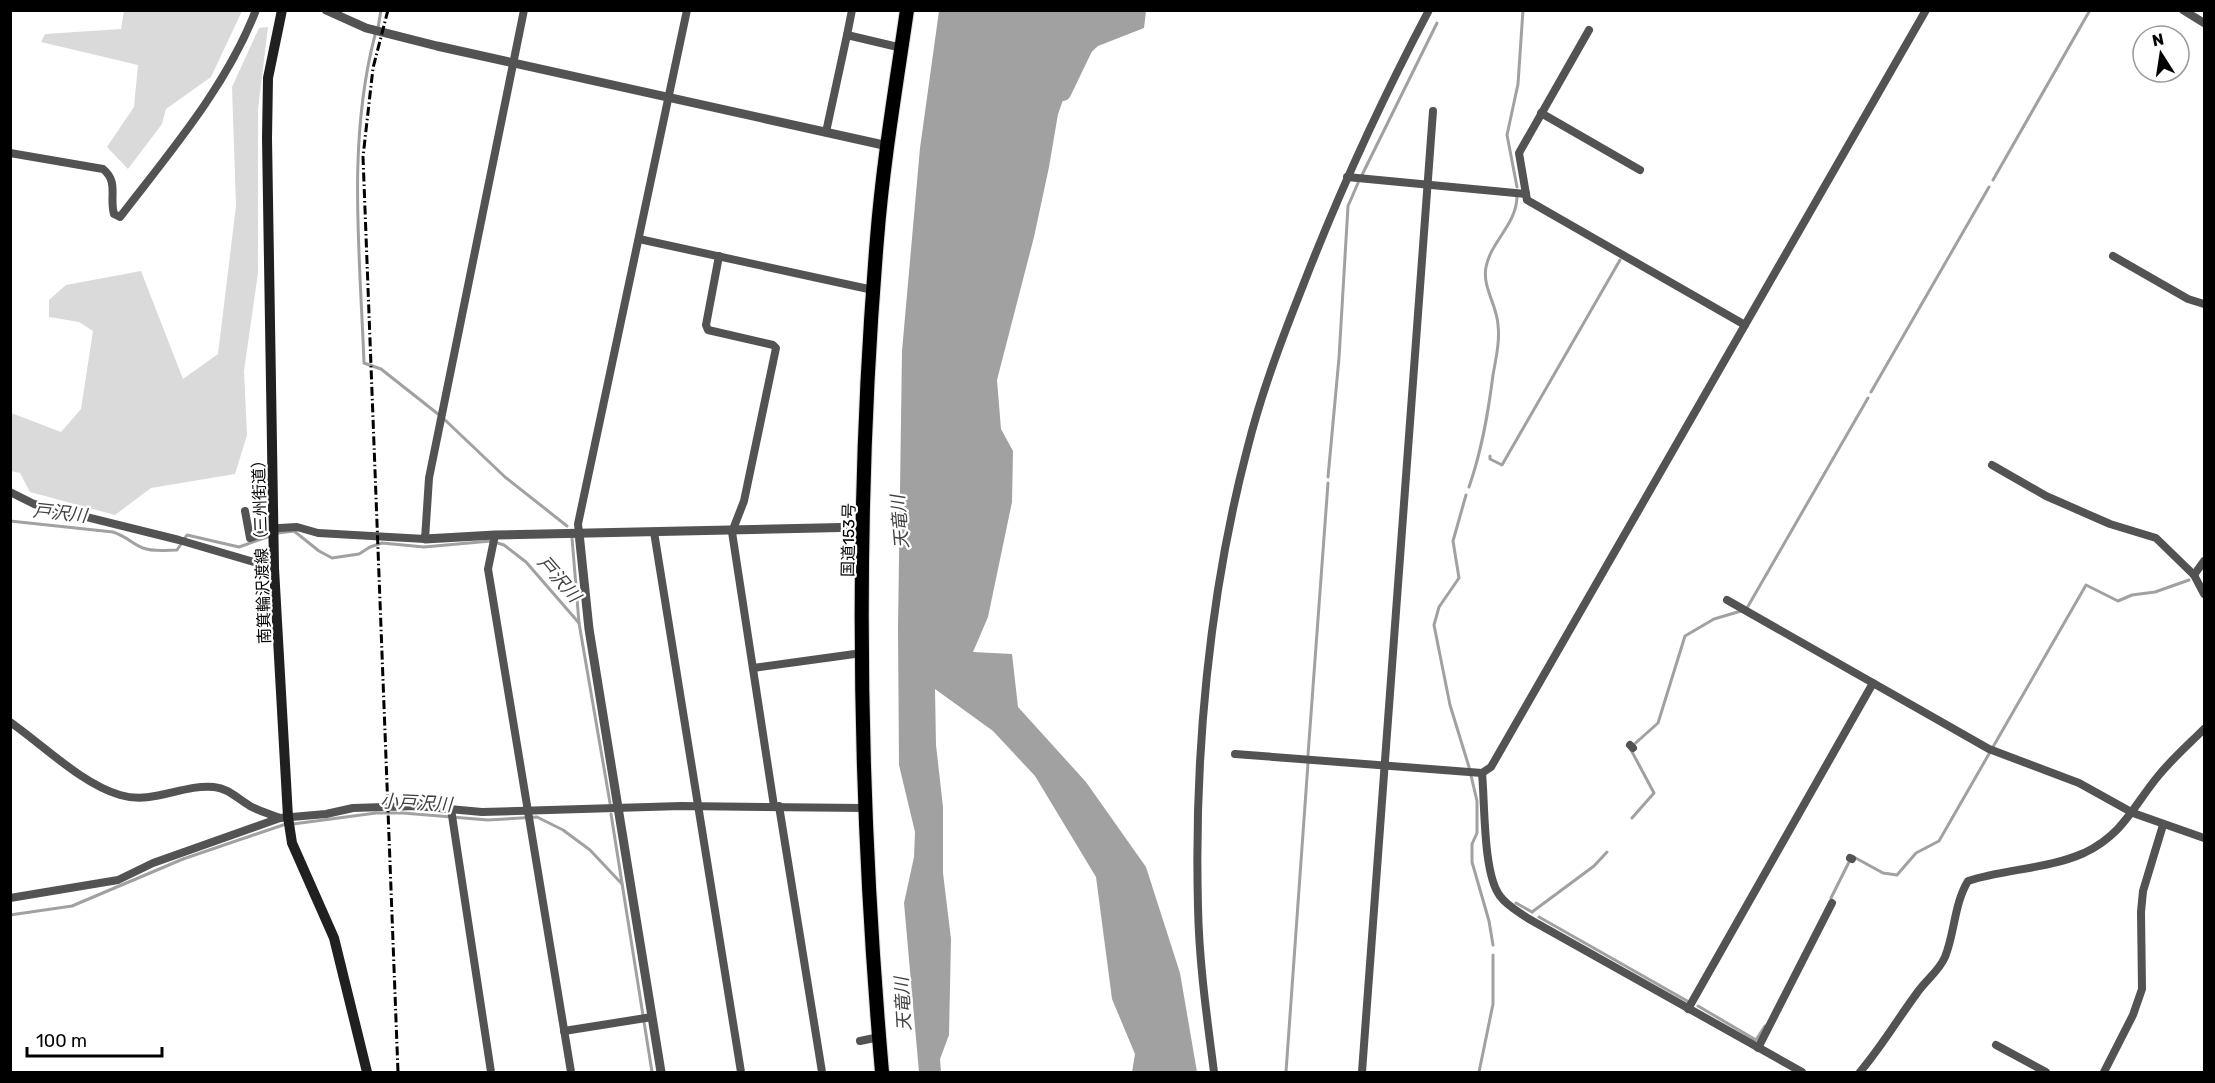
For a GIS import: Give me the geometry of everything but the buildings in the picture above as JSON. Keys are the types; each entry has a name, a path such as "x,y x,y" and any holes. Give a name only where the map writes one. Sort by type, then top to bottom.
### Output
{"highway":[{"name":"国道153号","path":"882,1072 864,808 862,653 864,527 873,290 888,146 908,10"}],"main road":[{"name":"南箕輪沢渡線（三州街道）","path":"282,10 271,56 267,109 274,568 286,820 292,843 334,938 367,1072"}],"street":[{"path":"10,153 103,169 111,176 114,187 112,207 114,214 120,217 193,122 237,56 256,10"},
{"path":"326,10 366,28 888,146"},
{"path":"425,539 429,478 524,10"},
{"path":"661,1072 589,629 578,524 687,10"},
{"path":"826,132 852,10"},
{"path":"1214,1072 1204,989 1198,908 1199,793 1204,723 1222,569 1246,452 1263,393 1347,177 1379,107 1429,10"},
{"path":"1235,754 1476,773 1497,757 1926,10"},
{"path":"2183,10 2198,14 2205,23"},
{"path":"1589,30 1518,158 1527,201 1745,325"},
{"path":"847,34 902,48"},
{"path":"1362,1072 1433,111"},
{"path":"1541,113 1640,170"},
{"path":"1347,177 1526,194"},
{"path":"639,239 873,290"},
{"path":"719,256 706,325 708,330 773,345 776,348 744,501 732,532 822,1072"},
{"path":"2113,256 2188,299 2205,304"},
{"path":"1992,465 2046,496 2110,524 2156,538 2194,575 2205,594"},
{"path":"10,492 34,504 183,541 274,568"},
{"path":"245,511 250,538 274,530 297,526 318,533 494,540 579,533 732,532 864,527"},
{"path":"654,531 741,1072"},
{"path":"494,540 488,569 571,1072"},
{"path":"2194,575 2205,561"},
{"path":"1728,600 1991,750 2079,783 2133,813 2205,838"},
{"path":"753,668 862,653"},
{"path":"1688,1009 1873,683"},
{"path":"10,722 86,778 111,792 137,798 166,795 196,788 217,787 251,807 286,820"},
{"path":"1860,1072 1890,1035 1928,978 1938,970 1951,937 1960,893 1968,881 2082,853 2101,843 2133,813 2171,760 2205,729"},
{"path":"1476,773 1490,871 1501,899 1529,919 1802,1072"},
{"path":"10,898 118,880 153,863 286,820 388,805 452,814 482,812 528,816 619,808 699,806 864,808"},
{"path":"452,814 490,1072"},
{"path":"2104,1072 2133,1015 2142,989 2143,891 2163,825"},
{"path":"1758,1048 1832,903"},
{"path":"564,1031 651,1017"},
{"path":"860,1041 879,1037"},
{"path":"1996,1045 2046,1072"}],"shaded area":[{"path":"124,11 242,11 211,77 166,109 162,124 128,169 107,147 134,107 138,65 41,42 45,34 121,29"},
{"path":"268,27 258,109 258,273 244,371 247,435 235,474 151,488 115,515 30,492 20,473 11,471 11,413 61,432 81,409 93,331 79,322 49,317 49,300 66,285 141,271 183,379 218,354 236,206 232,87 259,28"}],"water":[{"path":"939,11 1146,11 1144,28 1098,46 1075,67 1058,114 1034,237 997,380 1001,429 1013,451 1012,502 988,617 973,652 1012,654 1018,707 1086,782 1146,867 1180,973 1197,1072 1132,1072 1135,1054 1112,999 1096,877 1035,776 993,731 935,689 936,745 943,807 943,873 951,939 949,1035 940,1059 941,1072 919,1072 904,903 914,857 915,832 899,765 898,628 902,351 920,148"}],"waterway":[{"path":"378,28 381,10"},
{"name":"天竜川","path":"1063,93 1103,10"},
{"path":"1517,187 1507,135 1518,84 1523,10"},
{"path":"1993,180 2090,10"},
{"path":"1361,177 1437,23"},
{"path":"375,35 366,75 358,157 358,239 364,363 381,369 438,414"},
{"path":"1328,477 1339,358 1348,206 1358,183"},
{"path":"1871,392 1989,187"},
{"path":"1469,487 1484,432 1498,343 1497,318 1486,282 1486,267 1493,249 1513,215 1517,196"},
{"path":"1490,456 1490,459 1502,465 1620,260"},
{"path":"1747,608 1868,398"},
{"path":"444,419 505,477 567,526"},
{"path":"1308,755 1328,483"},
{"path":"1466,495 1453,541 1459,578 1439,607 1434,625 1450,705 1477,801 1477,833 1472,844 1472,862 1489,921 1493,945"},
{"name":"戸沢川","path":"10,521 113,532 139,546 156,550 177,550 187,535 239,547 270,536"},
{"name":"戸沢川","path":"278,533 294,531 319,551 332,558 359,554 382,543 424,547 491,541 504,545 526,562 579,623"},
{"name":"戸沢川","path":"572,538 579,623 610,803"},
{"path":"1831,898 1852,856 1883,873 1897,875 1916,853 1939,841 2086,585 2118,601 2132,595 2155,592 2189,580"},
{"path":"1632,818 1654,793 1630,748 1658,723 1685,636 1714,619 1741,611"},
{"path":"1286,1072 1308,763"},
{"name":"小戸沢川","path":"293,824 376,813 488,820 537,817 563,830 590,850 622,884"},
{"name":"小戸沢川","path":"611,814 652,1072"},
{"name":"小戸沢川","path":"10,915 72,906 183,859 286,824"},
{"path":"1532,912 1594,866 1607,852"},
{"path":"1516,903 1532,912"},
{"path":"1539,917 1689,1002"},
{"path":"1479,1072 1493,1004 1493,955"},
{"path":"1698,1006 1756,1040 1765,1026"}],"railway":[{"path":"388,10 373,68 363,157 398,1072"}]}
